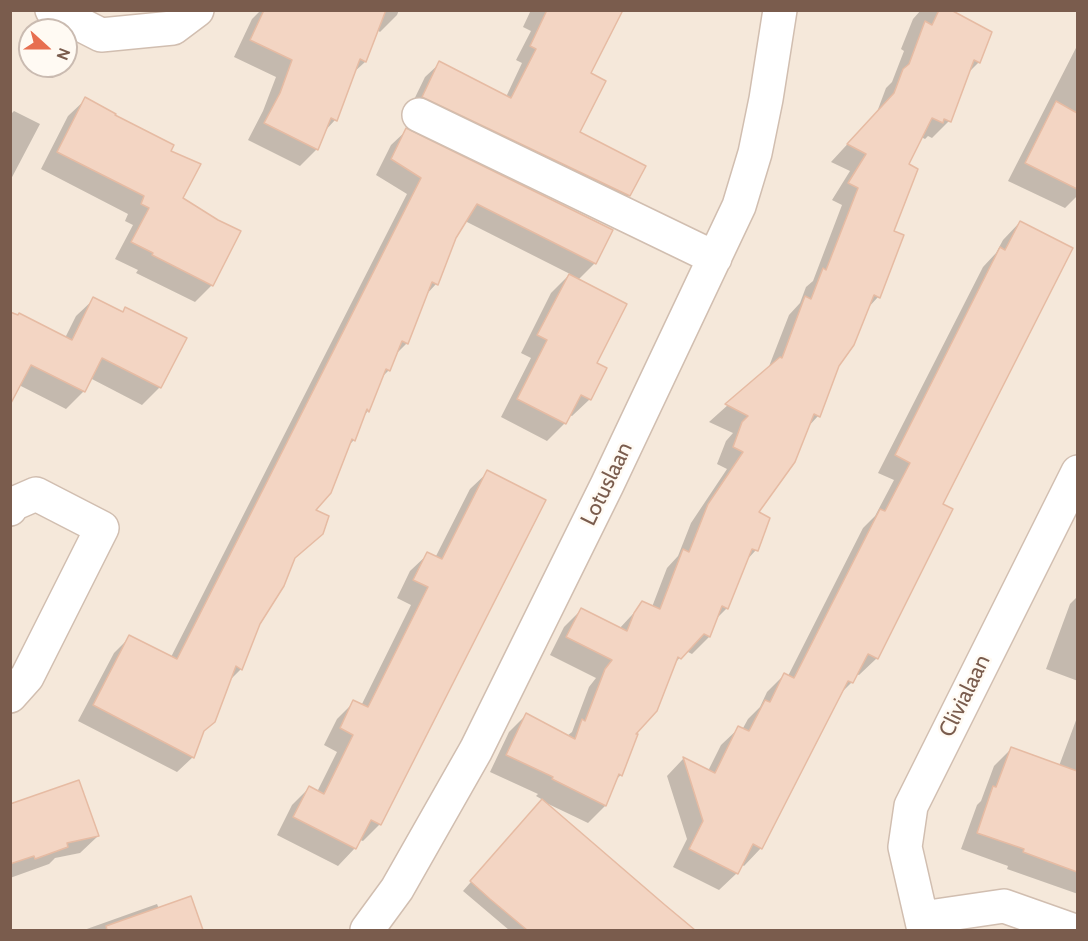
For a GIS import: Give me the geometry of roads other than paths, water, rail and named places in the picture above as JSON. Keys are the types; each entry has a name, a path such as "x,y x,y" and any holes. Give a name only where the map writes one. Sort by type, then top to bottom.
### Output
{"street":[{"path":"52,10 101,35 173,28 197,10"},
{"name":"Lotuslaan","path":"367,930 397,889 476,750 607,485 739,206 755,153 780,10"},
{"path":"419,115 715,258"},
{"name":"Clivialaan","path":"923,924 905,848 911,806 1069,507 1077,472"},
{"path":"10,509 13,504 36,494 102,528 27,677 10,696"},
{"path":"923,924 1004,906 1072,930"}]}
